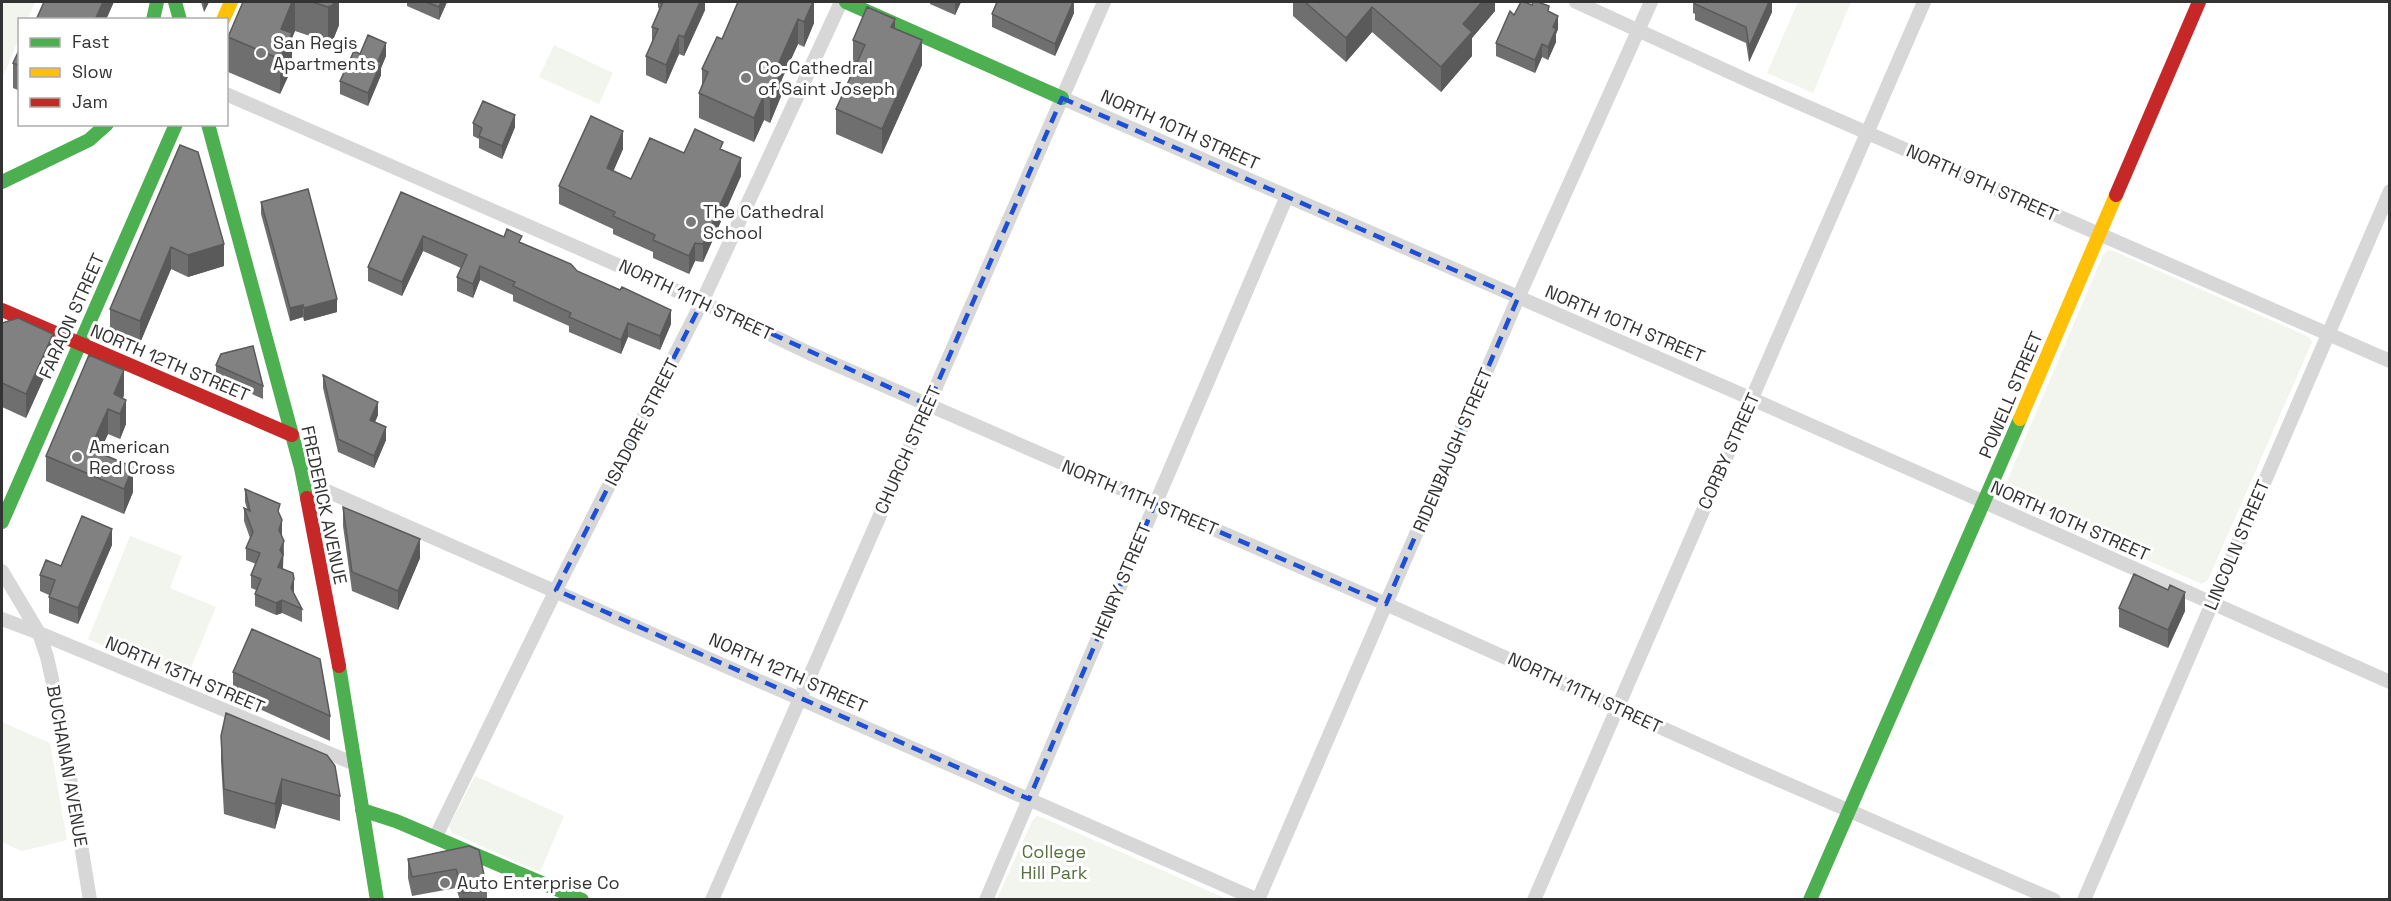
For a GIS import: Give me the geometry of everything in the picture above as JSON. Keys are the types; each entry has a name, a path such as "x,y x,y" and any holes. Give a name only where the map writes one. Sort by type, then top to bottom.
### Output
{"street":[{"path":"154,18 158,2"},
{"path":"175,2 179,18"},
{"path":"224,18 231,2"},
{"name":"NORTH 10TH STREET","path":"843,2 1752,399 2390,682"},
{"name":"ISADORE STREET","path":"435,838 556,590 702,302 843,2"},
{"name":"CHURCH STREET","path":"712,900 1104,2"},
{"name":"NORTH 9TH STREET","path":"1575,2 2390,361"},
{"name":"RIDENBAUGH STREET","path":"1258,899 1518,298 1651,2"},
{"name":"CORBY STREET","path":"1534,900 1924,2"},
{"name":"POWELL STREET","path":"1810,900 2199,2"},
{"name":"NORTH 11TH STREET","path":"228,95 2054,900"},
{"path":"2,182 89,140 105,126"},
{"name":"FARAON STREET","path":"2,522 175,126"},
{"name":"FREDERICK AVENUE","path":"209,126 304,481 377,900"},
{"name":"LINCOLN STREET","path":"2084,900 2390,191"},
{"name":"HENRY STREET","path":"986,900 1287,196"},
{"name":"NORTH 12TH STREET","path":"2,310 292,435"},
{"name":"NORTH 12TH STREET","path":"304,481 1258,899"},
{"name":"BUCHANAN AVENUE","path":"2,572 39,633 59,710 90,900"},
{"name":"NORTH 13TH STREET","path":"2,619 355,764"},
{"path":"362,810 396,821 582,900"}],"highlighted area":[{"path":"1062,98 1518,298 1386,604 1155,504 1029,799 556,590 702,302 928,405"}],"green space":[{"path":"2,2 35,2 28,18 18,18 18,40 2,79"},
{"path":"1798,2 1851,2 1813,93 1767,73"},
{"path":"554,45 613,73 599,104 539,77"},
{"path":"2108,250 2309,337 2312,342 2208,580 2202,584 2005,498 2002,493 2103,255"},
{"path":"130,536 182,556 170,588 216,607 185,682 88,639"},
{"path":"2,722 50,743 67,840 22,851 2,842"},
{"path":"475,776 564,816 540,872 452,833 449,826"},
{"name":"College Hill Park","path":"1037,816 1227,899 997,899 1032,821"}],"building":[{"path":"44,2 103,2 96,18 37,18"},
{"path":"243,2 292,2 281,29 292,33 280,59 228,37"},
{"path":"312,2 334,2 328,7"},
{"path":"426,2 441,2 439,7"},
{"path":"663,2 700,2 684,37 679,35 666,65 646,56 658,29 652,27"},
{"name":"Co-Cathedral of Saint Joseph","path":"738,2 813,2 804,22 798,19 777,67 782,69 770,98 764,95 754,118 699,93 708,72 702,69 717,37 722,39"},
{"path":"997,2 1073,2 1055,44 992,14"},
{"path":"1305,2 1482,2 1463,24 1472,32 1441,67 1372,7 1346,38"},
{"path":"1521,2 1532,5 1533,2 1538,2 1549,6 1548,11 1558,16 1553,27 1556,29 1548,47 1542,44 1535,60 1496,43 1510,11 1514,15"},
{"path":"1696,2 1769,2 1749,47 1746,27 1695,4"},
{"path":"867,7 895,19 891,27 922,40 882,129 836,109 865,45 853,40"},
{"path":"368,35 386,43 378,61 381,63 368,93 340,81 354,51 360,54"},
{"path":"18,52 18,65 13,63"},
{"path":"483,101 515,115 502,146 479,136 482,128 473,123"},
{"path":"591,116 623,131 607,168 631,179 650,138 684,153 695,129 723,142 720,149 741,158 703,244 695,243 689,256 653,240 655,235 613,216 615,212 559,186"},
{"path":"180,145 198,152 224,244 188,255 171,247 140,321 110,309"},
{"path":"308,189 337,299 304,308 303,305 290,308 261,202"},
{"path":"401,192 504,237 507,229 522,236 519,242 571,264 577,271 620,290 622,287 671,310 660,336 628,323 621,340 569,317 571,313 513,286 515,282 480,266 473,284 457,277 467,255 423,236 402,282 368,267"},
{"path":"18,318 53,334 26,394 2,383 2,323"},
{"path":"253,346 263,386 216,365 221,354"},
{"path":"89,355 124,370 114,394 126,400 120,414 108,409 90,449 133,467 124,489 46,456"},
{"path":"323,375 378,402 370,420 386,427 374,456 338,439"},
{"path":"245,489 280,504 278,511 282,520 279,530 284,541 280,550 283,555 278,567 293,573 291,588 302,609 282,600 276,603 255,594 261,579 251,575 260,553 246,548 253,532 244,508 250,511"},
{"path":"343,507 420,539 398,591 352,572"},
{"path":"82,516 112,529 78,608 49,597 55,580 40,575 46,560 61,566"},
{"path":"2134,574 2168,590 2170,585 2185,592 2168,630 2119,608"},
{"path":"252,629 320,659 330,716 233,672"},
{"path":"226,713 327,755 335,766 340,796 282,779 275,804 224,789 221,736"},
{"path":"469,846 479,850 487,890 463,893 456,869 412,877 408,859"}],"traffic: fast":[{"path":"153,18 157,2"},
{"path":"175,2 179,18"},
{"path":"846,2 1062,98"},
{"path":"2,182 89,140 105,126"},
{"path":"2,522 175,126"},
{"path":"209,126 301,468 307,498"},
{"path":"1810,900 2020,419"},
{"path":"339,666 377,900"},
{"path":"362,810 396,821 582,900"}],"traffic: slow":[{"path":"224,18 231,2"},
{"path":"2020,419 2116,195"}],"traffic: jam":[{"path":"2116,195 2199,2"},
{"path":"2,310 292,435"},
{"path":"307,498 339,666"}],"place":[{"name":"San Regis Apartments","path":"261,53"},
{"name":"Co-Cathedral of Saint Joseph","path":"746,78"},
{"name":"The Cathedral School","path":"691,222"},
{"name":"American Red Cross","path":"77,457"},
{"name":"Auto Enterprise Co","path":"445,883"}]}
